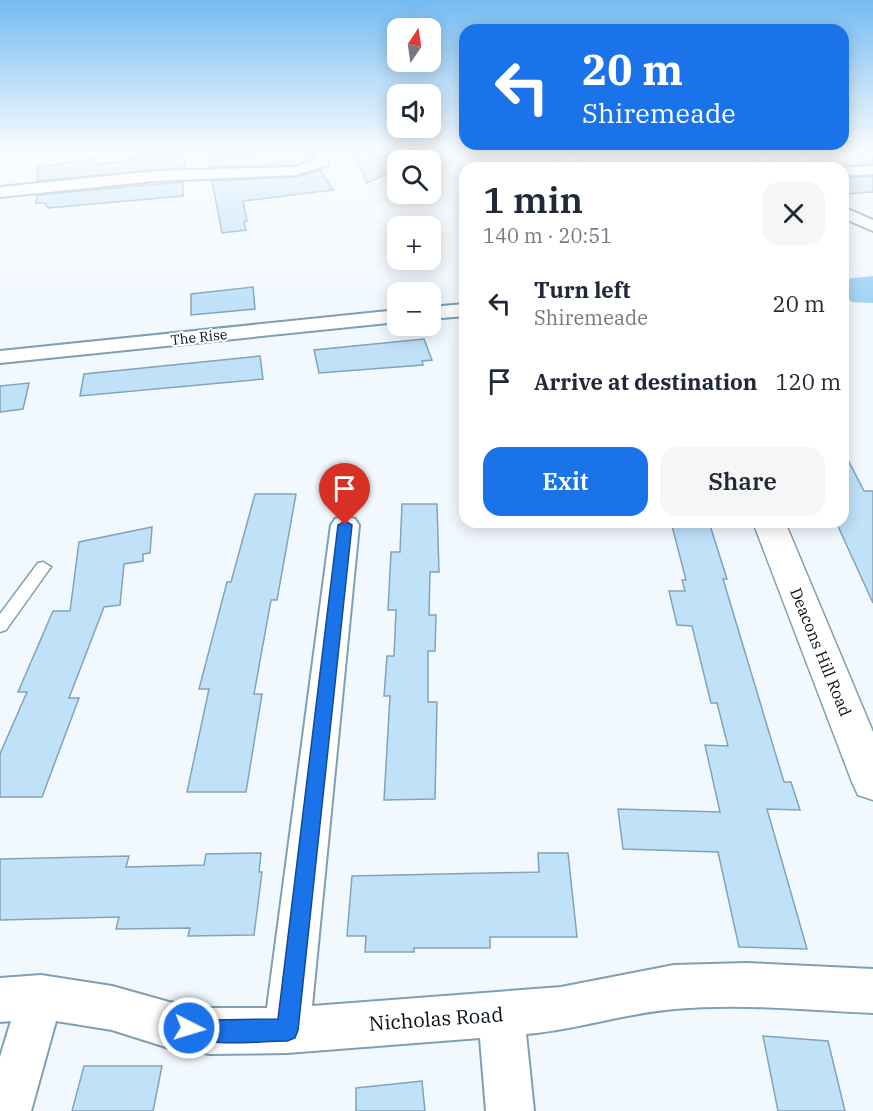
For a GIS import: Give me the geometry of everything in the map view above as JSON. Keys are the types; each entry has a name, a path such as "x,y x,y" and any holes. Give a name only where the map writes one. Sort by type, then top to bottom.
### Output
{"street":[{"path":"849,215 873,226"},
{"path":"441,312 459,310"},
{"name":"The Rise","path":"0,357 387,317"},
{"path":"287,1030 345,525"},
{"name":"Deacons Hill Road","path":"771,528 873,782"},
{"name":"Nicholas Road","path":"21,998 112,1008 169,1025 210,1031 287,1030 561,1009 674,987 746,985 873,991"},
{"path":"7,1111 21,998"},
{"path":"501,1014 510,1111"}],"lane":[{"path":"0,626 43,567"}],"shaded area":[{"path":"873,276 873,303 852,302 849,299 849,278"}],"building":[{"path":"117,202 48,208 45,203 36,203"},
{"path":"216,202 243,202 247,221 244,222 246,230 222,233"},
{"path":"253,287 255,309 191,315 191,294"},
{"path":"424,339 432,360 422,361 423,365 319,373 314,350"},
{"path":"260,356 263,379 80,396 84,374"},
{"path":"29,383 23,409 0,412 0,386"},
{"path":"849,462 864,491 873,491 873,603 839,528 849,528"},
{"path":"255,494 296,494 277,600 271,600 254,694 262,694 246,792 187,792 209,689 199,689 227,582 231,582"},
{"path":"402,504 437,504 439,572 430,572 429,615 436,615 435,651 428,651 428,702 437,702 435,799 384,800 390,696 384,696 387,656 394,656 396,610 388,610 391,552 400,552"},
{"path":"152,527 150,553 143,554 143,561 124,564 120,605 104,607 69,698 79,698 42,797 0,797 0,754 27,692 18,692 53,611 70,611 79,542"},
{"path":"673,528 711,528 727,579 723,579 784,782 791,782 800,810 767,809 807,949 739,947 718,852 623,849 618,809 720,812 705,745 728,746 717,703 711,703 692,626 677,625 669,591 685,591 682,580 686,580"},
{"path":"261,853 259,872 262,872 254,935 188,936 190,928 116,929 119,917 0,920 0,859 129,856 126,867 204,865 206,854"},
{"path":"538,853 568,853 577,937 490,937 490,948 414,948 414,952 365,952 366,936 347,936 352,876 539,872"},
{"path":"763,1036 828,1041 845,1111 778,1111"},
{"path":"84,1066 162,1066 153,1111 72,1111"},
{"path":"422,1081 425,1111 356,1111 356,1088"}],"route":[{"path":"189,1028 210,1031 287,1030 345,525"}]}
